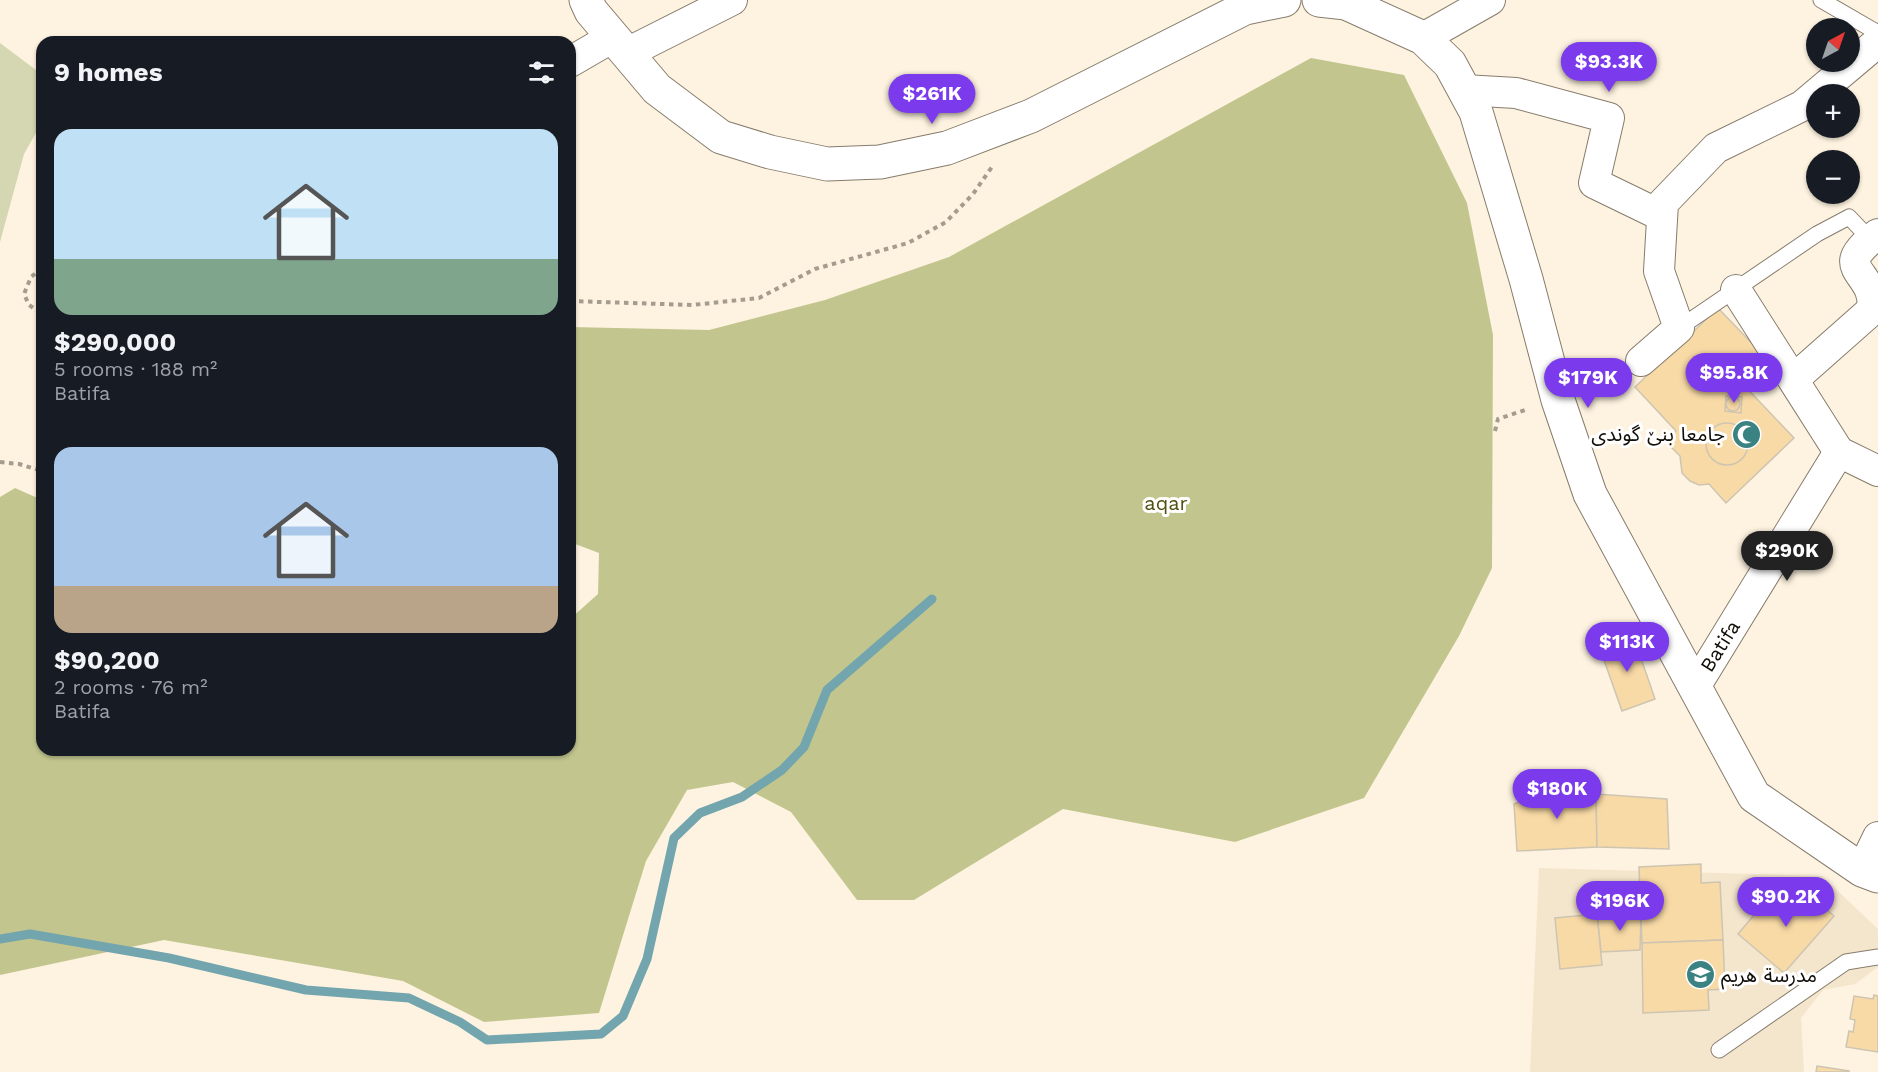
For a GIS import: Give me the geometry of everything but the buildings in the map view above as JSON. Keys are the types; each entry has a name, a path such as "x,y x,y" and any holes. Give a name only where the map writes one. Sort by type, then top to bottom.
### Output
{"street":[{"path":"586,0 591,11 657,88 721,137 770,152 827,164 880,162 947,148 1030,116 1245,8 1284,0"},
{"path":"576,60 620,45 732,0"},
{"path":"1319,0 1346,3 1423,38 1450,64 1476,112 1526,279 1558,400 1590,494 1754,796 1870,873 1878,837"},
{"path":"1423,38 1490,0"},
{"path":"1641,361 1679,328 1659,271 1663,203 1716,148 1802,106 1878,42"},
{"path":"1464,90 1516,93 1609,118 1594,183 1662,216"},
{"path":"1794,379 1872,310 1878,299 1876,288 1860,265 1857,256 1860,246 1874,236"},
{"path":"1736,290 1839,452 1878,471"},
{"name":"Batifa","path":"1695,687 1839,452"}],"lane":[{"path":"1821,0 1878,33"},
{"path":"1679,328 1817,234 1849,217 1874,236"},
{"path":"1719,1050 1846,962 1878,957"}],"path":[{"path":"576,301 692,305 759,298 815,269 908,243 946,222 973,194 997,158 999,128"},
{"path":"36,272 31,277 24,294 28,305 36,310"},
{"path":"1495,431 1498,419 1558,400"},
{"path":"0,462 36,469"}],"shaded area":[{"name":"مدرسة هريم","path":"1539,868 1822,876 1878,929 1878,967 1855,984 1823,990 1801,1018 1804,1072 1530,1072"}],"green space":[{"path":"0,43 36,70 36,133 24,154 0,242"},
{"name":"aqar","path":"1311,58 1404,75 1467,203 1493,335 1492,568 1459,636 1364,798 1235,842 1063,809 914,900 857,900 791,812 733,782 687,790 646,861 599,1013 484,1022 403,981 164,940 0,975 0,497 15,488 36,497 36,756 576,756 576,614 598,594 599,553 576,544 576,327 709,330 825,300 949,257"}],"waterway":[{"path":"0,939 30,934 169,958 306,990 409,998 460,1022 487,1040 601,1034 623,1016 647,959 674,838 700,813 742,797 782,770 804,747 827,690 932,599"}],"place":[{"name":"جامعا بنێ گوندی","path":"1746,434"},
{"name":"مدرسة هريم","path":"1700,975"}]}
